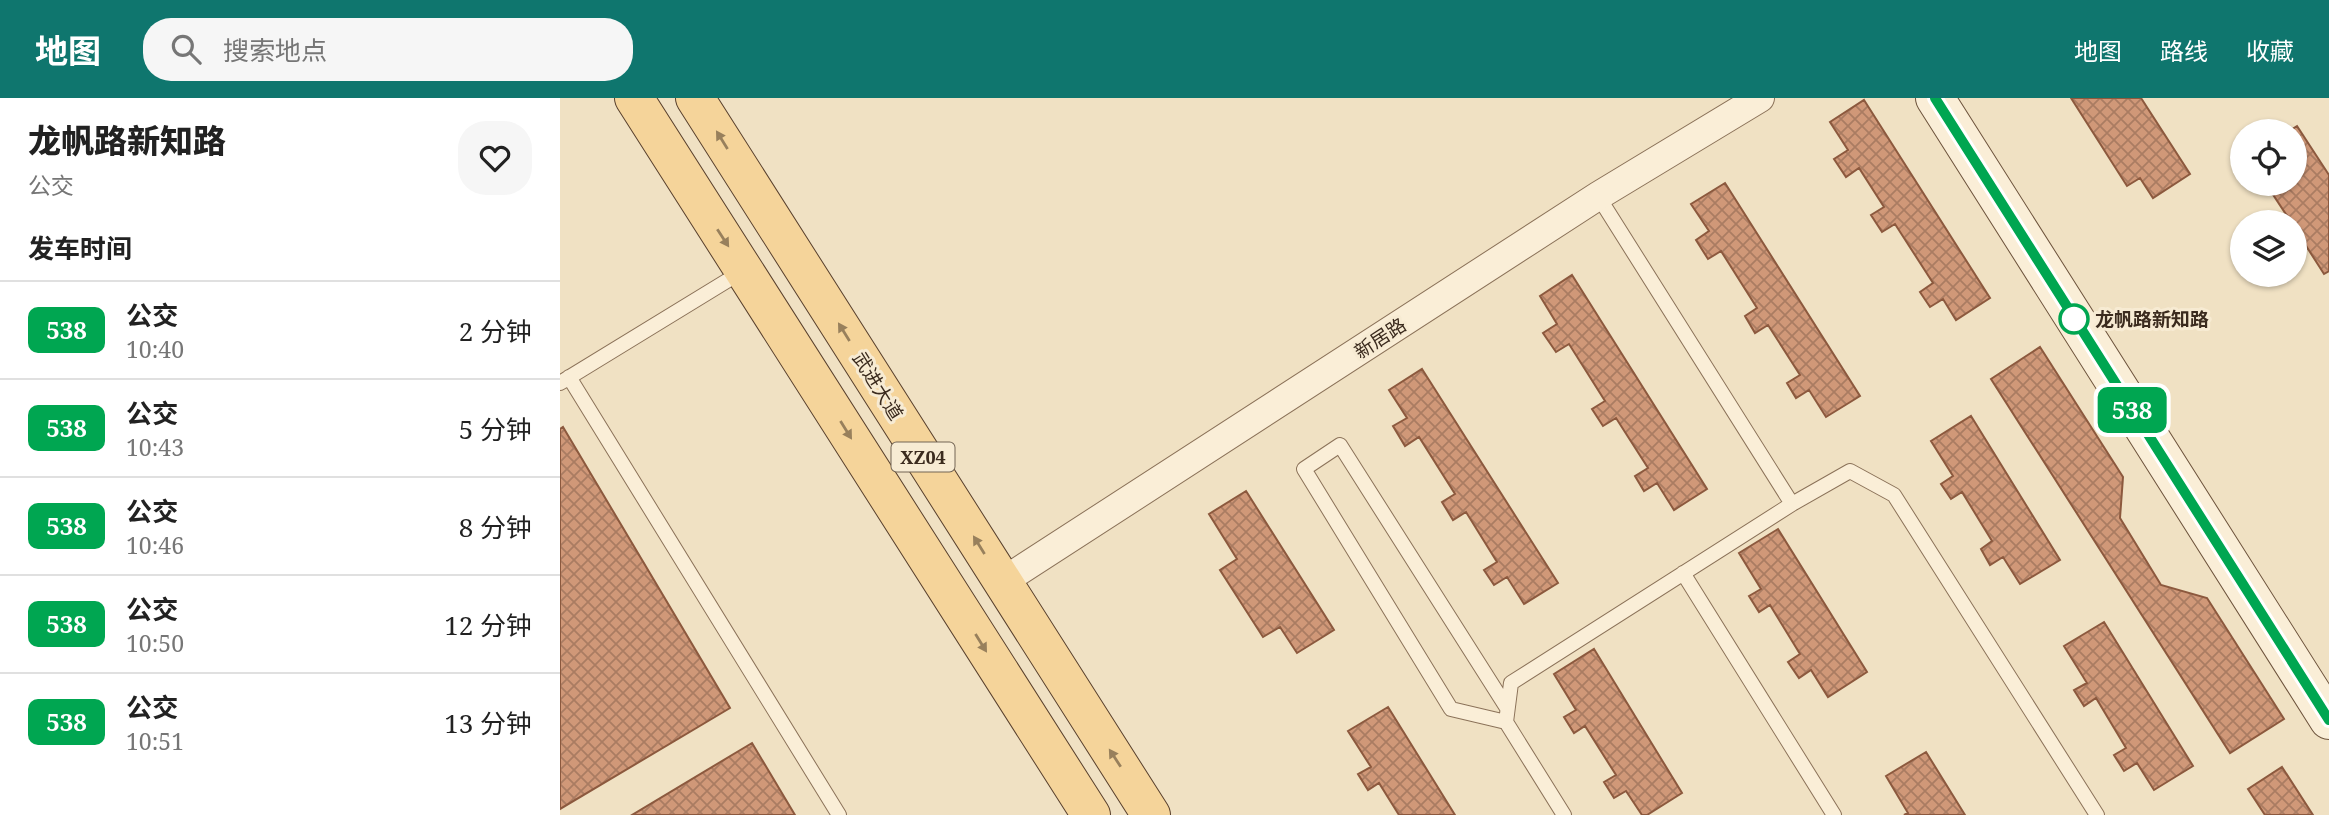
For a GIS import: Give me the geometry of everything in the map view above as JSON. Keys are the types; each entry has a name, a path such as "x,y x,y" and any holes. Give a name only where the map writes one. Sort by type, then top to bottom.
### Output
{"main road":[{"name":"XZ04","path":"634,98 1091,815"},
{"name":"武进大道","path":"695,98 1151,815"}],"street":[{"name":"新居路","path":"1002,582 1598,196 1760,98"},
{"path":"1936,98 2329,720"}],"lane":[{"path":"1598,196 1792,504"},
{"path":"744,271 564,380 839,815"},
{"path":"1506,715 1451,709 1304,469 1340,445 1506,715 1564,815"},
{"path":"1506,715 1511,683 1792,504 1850,471 1894,495 2097,815"},
{"path":"1683,573 1834,815"}],"building":[{"path":"2071,98 2141,98 2190,174 2153,198 2140,178 2127,186"},
{"path":"1864,100 1990,298 1956,320 1943,299 1930,307 1920,292 1933,283 1895,224 1882,232 1871,215 1884,207 1859,168 1846,177 1834,159 1848,150 1830,122"},
{"path":"2307,141 2329,175 2329,271 2324,274 2307,247 2307,210 2283,210 2274,196 2307,196"},
{"path":"1725,183 1860,396 1826,417 1809,390 1796,398 1787,383 1800,375 1768,325 1755,333 1745,316 1757,308 1721,251 1708,259 1696,240 1709,231 1691,204"},
{"path":"1572,275 1707,489 1674,510 1657,483 1644,491 1635,476 1648,468 1616,418 1603,426 1592,409 1605,401 1569,344 1556,352 1543,333 1557,324 1540,296"},
{"path":"2040,347 2123,477 2120,518 2161,585 2207,598 2284,719 2230,753 1991,379"},
{"path":"1422,369 1558,583 1524,604 1507,577 1494,585 1484,570 1497,562 1466,512 1453,520 1442,502 1455,494 1419,437 1405,446 1393,426 1407,418 1389,390"},
{"path":"1971,416 2060,560 2020,584 2003,557 1990,565 1981,549 1992,541 1962,492 1951,499 1941,484 1953,476 1931,441"},
{"path":"563,427 730,708 560,809 560,429"},
{"path":"1246,491 1334,630 1297,653 1280,627 1263,637 1220,570 1237,559 1209,514"},
{"path":"1778,529 1867,672 1828,697 1811,670 1799,678 1788,662 1800,654 1770,605 1759,612 1749,596 1761,589 1739,553"},
{"path":"2104,622 2193,766 2154,790 2137,763 2124,771 2114,755 2126,748 2096,698 2084,706 2074,690 2087,683 2064,646"},
{"path":"1594,649 1682,793 1647,815 1642,815 1626,791 1614,798 1604,782 1616,775 1585,726 1574,733 1564,717 1576,710 1554,674"},
{"path":"1388,707 1455,815 1399,815 1379,783 1368,790 1358,774 1371,767 1348,731"},
{"path":"752,743 795,815 632,815"},
{"path":"1926,752 1965,815 1904,815 1908,813 1886,776"},
{"path":"2282,767 2313,815 2265,815 2248,789"}],"bus line":[{"name":"538","path":"1935,98 2329,720"}],"place":[{"name":"龙帆路新知路","path":"2074,319"}]}
